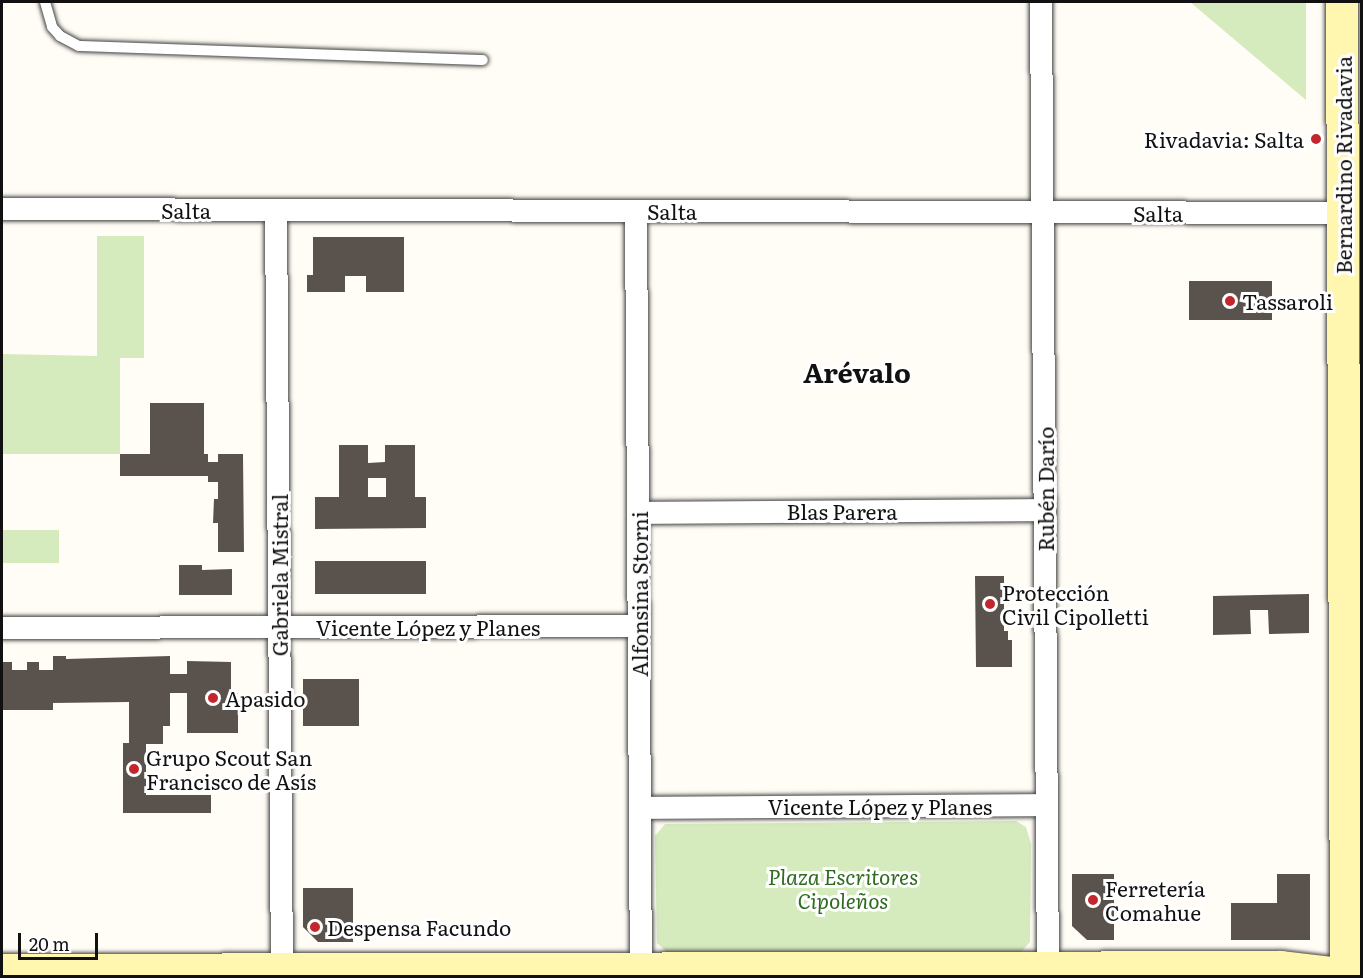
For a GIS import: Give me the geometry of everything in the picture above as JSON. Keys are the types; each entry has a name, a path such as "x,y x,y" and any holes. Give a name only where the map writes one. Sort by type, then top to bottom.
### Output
{"main road":[{"name":"Bernardino Rivadavia","path":"1349,20 1343,213 1353,426 1350,976"},
{"path":"2,970 282,973 1048,972 1281,968 1350,976"}],"street":[{"name":"Rubén Darío","path":"1041,2 1048,972"},
{"name":"Salta","path":"2,209 1343,213"},
{"name":"Gabriela Mistral","path":"276,210 282,973"},
{"name":"Alfonsina Storni","path":"636,211 641,972"},
{"name":"Blas Parera","path":"638,513 1045,510"},
{"name":"Vicente López y Planes","path":"2,628 639,626"},
{"name":"Vicente López y Planes","path":"640,808 1047,805"}],"lane":[{"path":"45,2 52,27 60,36 79,46 483,60"}],"green space":[{"path":"1190,2 1306,2 1306,100"},
{"path":"97,236 144,236 144,358 120,358 120,454 2,454 2,354 97,356"},
{"path":"2,530 59,530 59,563 2,563"},
{"name":"Plaza Escritores Cipoleños","path":"1016,821 1026,827 1031,844 1030,942 1020,953 668,953 657,943 655,836 665,824"}],"building":[{"path":"313,237 404,237 404,292 366,292 366,276 345,276 345,292 307,292 307,275 313,275"},
{"name":"Tassaroli","path":"1189,281 1272,281 1272,320 1189,320"},
{"path":"150,403 204,403 204,454 208,454 208,462 218,462 218,454 243,454 244,552 218,552 218,523 213,523 214,499 218,499 218,482 208,482 208,476 120,476 120,454 150,454"},
{"path":"339,445 368,445 368,463 385,462 385,445 415,445 415,497 426,497 426,528 315,529 315,497 339,497","holes":["368,478 386,478 386,497 368,497"]},
{"path":"315,561 426,561 426,594 315,594"},
{"path":"179,565 202,565 202,570 232,569 232,595 179,595"},
{"name":"Protección Civil Cipolletti","path":"975,576 1004,576 1004,631 1008,631 1008,640 1012,640 1012,667 976,667"},
{"path":"1309,594 1309,633 1269,634 1268,610 1250,610 1251,634 1213,635 1213,596"},
{"path":"53,656 66,656 66,659 170,656 170,674 187,674 187,661 231,662 231,693 238,693 238,733 187,733 187,693 170,693 170,726 163,726 163,744 146,744 146,795 211,795 211,813 123,813 123,743 129,743 129,702 53,703 53,710 2,710 2,662 12,662 12,670 27,670 27,662 39,662 39,670 53,670"},
{"path":"303,679 359,679 359,726 303,726"},
{"name":"Ferretería Comahue","path":"1072,874 1114,874 1114,940 1087,940 1072,926"},
{"path":"1277,874 1310,874 1310,940 1231,940 1231,903 1277,903"},
{"path":"303,888 353,888 353,942 318,942 303,927"}],"place":[{"name":"Rivadavia: Salta","path":"1316,139"},
{"name":"Tassaroli","path":"1230,301"},
{"name":"Protección Civil Cipolletti","path":"990,604"},
{"name":"Apasido","path":"213,698"},
{"name":"Grupo Scout San Francisco de Asís","path":"134,769"},
{"name":"Ferretería Comahue","path":"1093,900"},
{"name":"Despensa Facundo","path":"315,927"}],"district":[{"name":"Arévalo","path":"857,372"}]}
